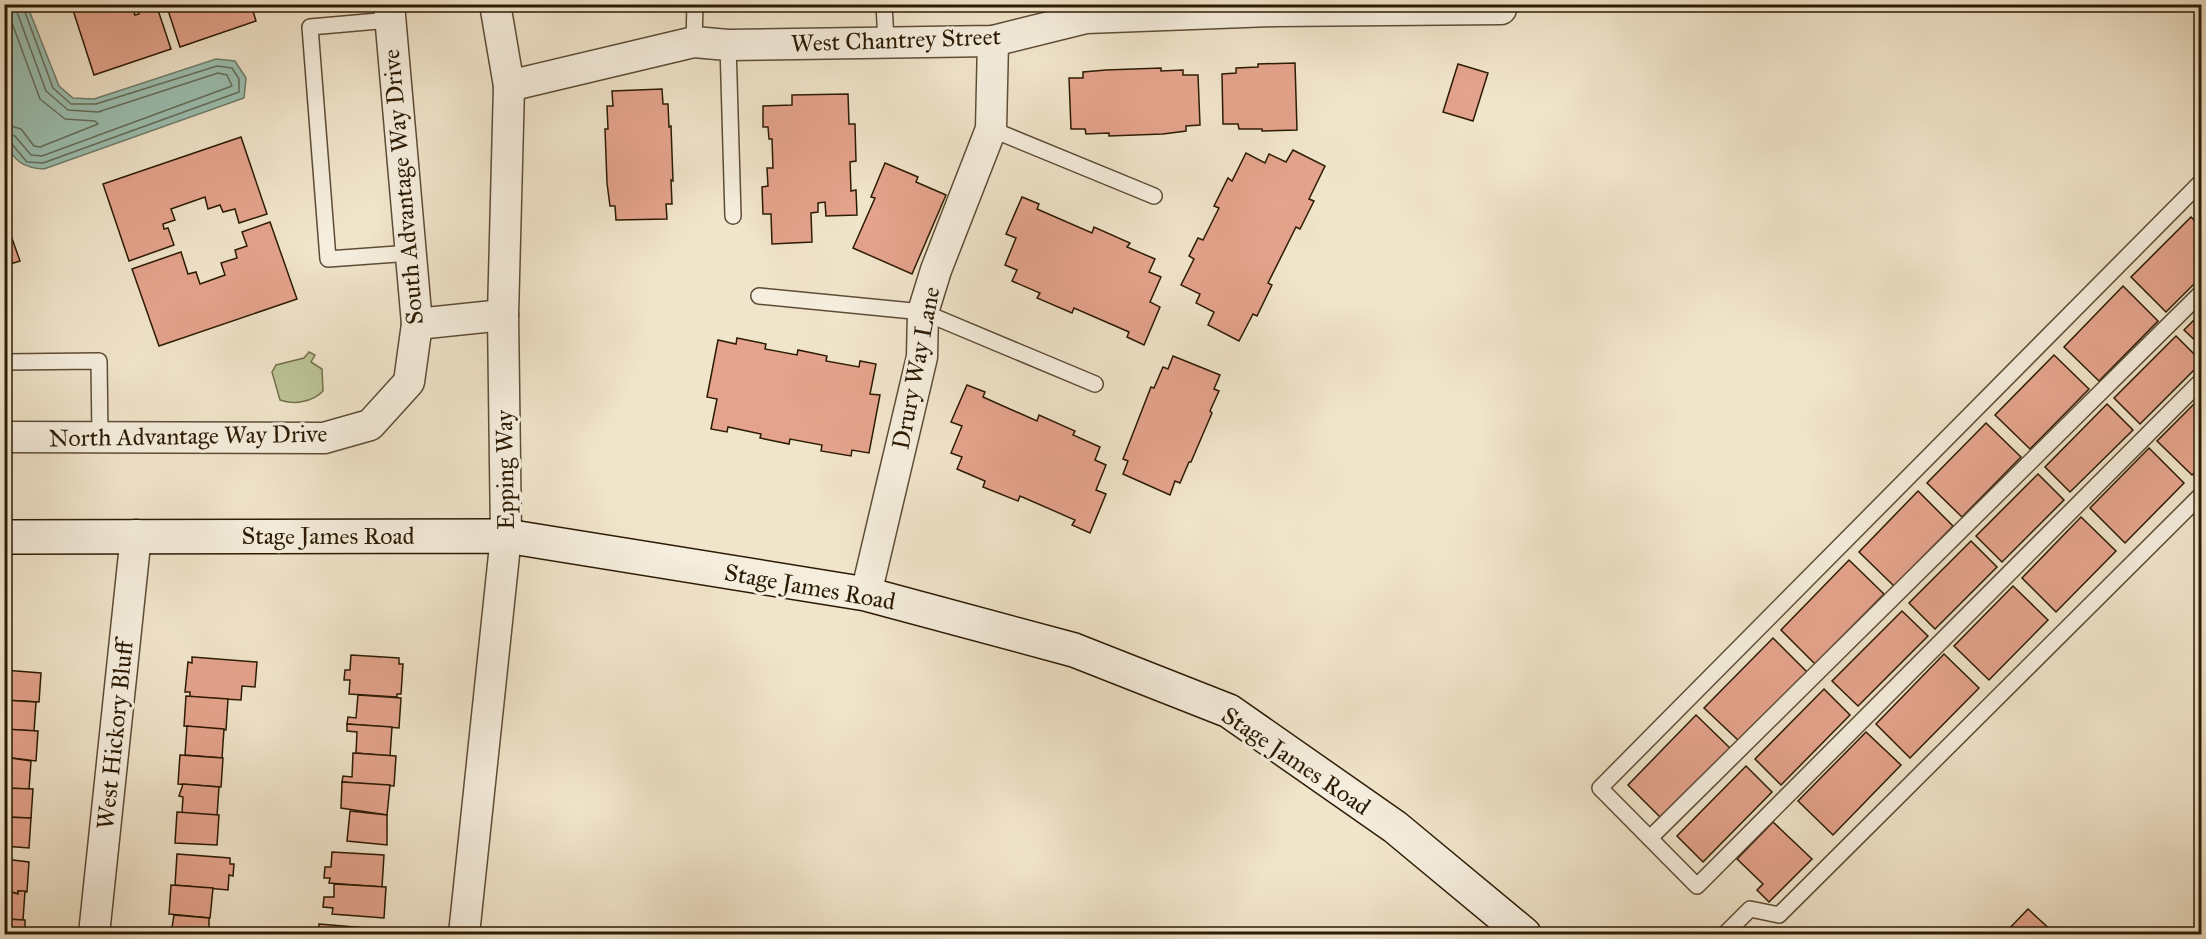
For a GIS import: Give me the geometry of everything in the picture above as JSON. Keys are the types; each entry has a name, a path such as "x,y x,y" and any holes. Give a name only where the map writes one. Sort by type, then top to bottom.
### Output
{"main road":[{"name":"Stage James Road","path":"4,537 506,536 866,594 1074,650 1229,711 1395,827 1524,934"}],"street":[{"name":"Epping Way","path":"464,934 506,536 503,315 509,86 495,4"},
{"name":"West Chantrey Street","path":"509,86 694,42 728,45 993,40 1086,11 1501,7"},
{"name":"South Advantage Way Drive","path":"370,425 409,382 417,324 389,12"},
{"name":"Drury Way Lane","path":"866,594 922,357 923,312 936,270 991,129 993,40"},
{"path":"417,324 503,315"},
{"name":"North Advantage Way Drive","path":"4,437 324,438 370,425"},
{"name":"West Hickory Bluff","path":"94,934 136,535"}],"lane":[{"path":"694,42 695,4"},
{"path":"884,4 886,41"},
{"path":"389,12 310,27 328,259 411,253"},
{"path":"728,45 733,216"},
{"path":"991,129 1154,196"},
{"path":"2202,185 2200,183 2191,192 1600,788 1697,886 2202,380"},
{"path":"1650,838 2202,292"},
{"path":"759,296 923,312 1095,384"},
{"path":"4,362 99,360 100,437"},
{"path":"1725,934 1750,909 1779,915 2202,494"}],"shaded area":[{"path":"309,352 315,355 311,362 322,369 323,391 303,402 280,400 272,372 276,365 304,358"}],"water":[{"path":"5,4 27,5 59,86 73,98 94,99 216,59 235,61 246,78 244,98 44,169 30,167 16,159 5,142"}],"building":[{"path":"71,4 131,4 135,15 139,14 138,10 156,4 171,49 94,75"},
{"path":"166,4 251,4 256,21 180,47"},
{"path":"1295,63 1297,130 1262,131 1262,129 1239,129 1238,124 1223,124 1222,74 1236,73 1236,68 1258,67 1258,64"},
{"path":"1458,64 1488,73 1473,121 1443,112"},
{"path":"1161,68 1161,71 1183,70 1183,75 1198,75 1200,125 1186,126 1186,131 1163,134 1109,136 1109,133 1086,134 1085,129 1071,129 1069,78 1083,78 1083,72"},
{"path":"662,89 663,104 668,104 669,127 671,126 673,181 671,180 672,204 666,204 667,219 616,220 615,206 610,206 607,183 605,129 608,129 607,106 613,106 612,91"},
{"path":"848,94 849,124 855,124 856,161 850,162 851,191 856,190 857,215 826,216 825,202 818,203 818,212 811,213 812,242 772,244 771,214 763,214 762,187 768,186 767,168 773,168 772,139 769,139 768,127 763,127 763,106 792,105 792,95"},
{"path":"241,137 267,214 239,223 235,209 223,212 220,205 208,209 205,197 171,209 175,220 163,224 164,229 168,228 174,245 129,261 103,184"},
{"path":"1293,150 1325,166 1309,199 1314,201 1300,229 1296,227 1268,283 1272,285 1257,316 1253,314 1239,341 1208,325 1214,312 1196,303 1200,294 1181,285 1194,259 1189,256 1198,238 1203,240 1219,208 1214,206 1228,178 1232,181 1246,153 1265,163 1269,154 1286,162"},
{"path":"885,163 918,177 916,182 946,195 912,274 853,248 875,198 871,197"},
{"path":"1022,197 1039,204 1037,209 1092,233 1094,227 1130,243 1127,247 1155,259 1149,272 1161,277 1150,302 1160,307 1144,345 1127,337 1129,332 1074,308 1072,313 1037,298 1040,293 1012,281 1017,270 1005,265 1016,238 1006,234"},
{"path":"4,216 20,261 4,266"},
{"path":"2191,217 2202,228 2202,276 2166,312 2131,277"},
{"path":"270,222 297,299 159,346 132,269 181,252 188,274 196,272 200,284 225,275 221,263 237,258 235,250 247,246 242,232"},
{"path":"2123,286 2158,321 2099,381 2064,347"},
{"path":"2202,312 2202,347 2184,330"},
{"path":"2176,336 2202,362 2140,424 2114,398"},
{"path":"737,338 766,344 765,349 797,355 798,350 827,356 826,361 859,367 860,361 876,364 870,394 880,395 869,453 852,450 851,456 821,451 822,445 790,439 789,444 760,438 761,434 728,427 727,432 711,429 717,399 707,397 718,340 736,344"},
{"path":"2054,355 2089,389 2030,449 1995,415"},
{"path":"1173,356 1220,375 1214,389 1219,391 1210,411 1212,413 1191,462 1180,483 1175,481 1170,495 1123,474 1128,461 1123,459 1151,387 1154,388 1163,367 1168,369"},
{"path":"967,385 985,392 983,397 1037,421 1039,415 1075,431 1073,435 1100,447 1095,460 1106,465 1096,490 1106,494 1090,533 1072,525 1075,520 1020,496 1018,501 983,487 985,481 957,469 962,457 951,453 962,426 951,422"},
{"path":"2202,396 2202,466 2192,475 2157,441"},
{"path":"2107,404 2133,430 2070,492 2045,467"},
{"path":"1986,423 2021,457 1962,517 1927,483"},
{"path":"2149,448 2184,483 2125,543 2090,508"},
{"path":"2038,474 2064,500 2002,562 1976,536"},
{"path":"1918,491 1953,526 1894,586 1859,552"},
{"path":"2081,517 2116,551 2056,612 2022,578"},
{"path":"1971,541 1997,567 1935,629 1909,603"},
{"path":"1849,560 1884,594 1815,664 1781,630"},
{"path":"2013,586 2048,620 1989,680 1954,646"},
{"path":"1902,611 1928,636 1858,706 1832,681"},
{"path":"1773,638 1807,672 1739,741 1704,708"},
{"path":"1944,654 1979,688 1910,758 1876,724"},
{"path":"351,655 399,658 399,664 403,664 401,694 397,694 397,697 349,694 350,680 344,680 345,670 350,670"},
{"path":"192,657 257,662 255,687 242,686 241,700 190,697 190,692 185,692 188,662 192,663"},
{"path":"4,670 41,673 39,702 4,700"},
{"path":"1824,689 1850,715 1781,785 1755,759"},
{"path":"358,695 401,698 399,728 347,724 348,717 356,718"},
{"path":"186,696 228,699 226,730 184,726"},
{"path":"4,700 36,702 34,731 4,729"},
{"path":"1696,715 1731,749 1662,819 1628,785"},
{"path":"347,724 392,727 390,756 356,753 357,732 347,731"},
{"path":"187,726 224,729 222,758 185,755"},
{"path":"4,729 38,731 36,761 4,757"},
{"path":"1866,732 1901,765 1833,835 1798,801"},
{"path":"353,753 396,756 394,786 342,782 343,776 352,777"},
{"path":"180,755 223,758 221,787 178,784"},
{"path":"4,757 31,761 29,789 4,788"},
{"path":"1746,766 1772,792 1703,862 1677,836"},
{"path":"342,782 390,785 387,815 341,808"},
{"path":"183,784 219,787 217,816 182,813 183,797 179,796"},
{"path":"4,788 33,789 31,818 4,817"},
{"path":"350,811 387,815 387,845 347,841"},
{"path":"177,812 219,815 217,845 175,843"},
{"path":"4,817 31,818 29,848 4,846"},
{"path":"1773,822 1812,859 1769,902 1757,890 1763,884 1737,859"},
{"path":"332,852 384,855 382,887 329,883 330,878 324,878 325,867 331,867"},
{"path":"177,854 230,858 230,864 234,864 233,876 229,875 228,890 175,885"},
{"path":"4,859 29,862 27,892 18,891 18,894 4,890"},
{"path":"334,884 386,887 384,918 332,914 333,908 323,907 324,897 334,897"},
{"path":"171,885 213,888 210,918 169,914"},
{"path":"4,890 18,894 18,891 25,891 23,920 4,919"},
{"path":"2028,909 2055,934 2004,934"},
{"path":"174,915 209,918 209,934 171,934"},
{"path":"4,919 25,920 25,934 4,934"},
{"path":"319,924 378,929 378,934 318,934"}]}
